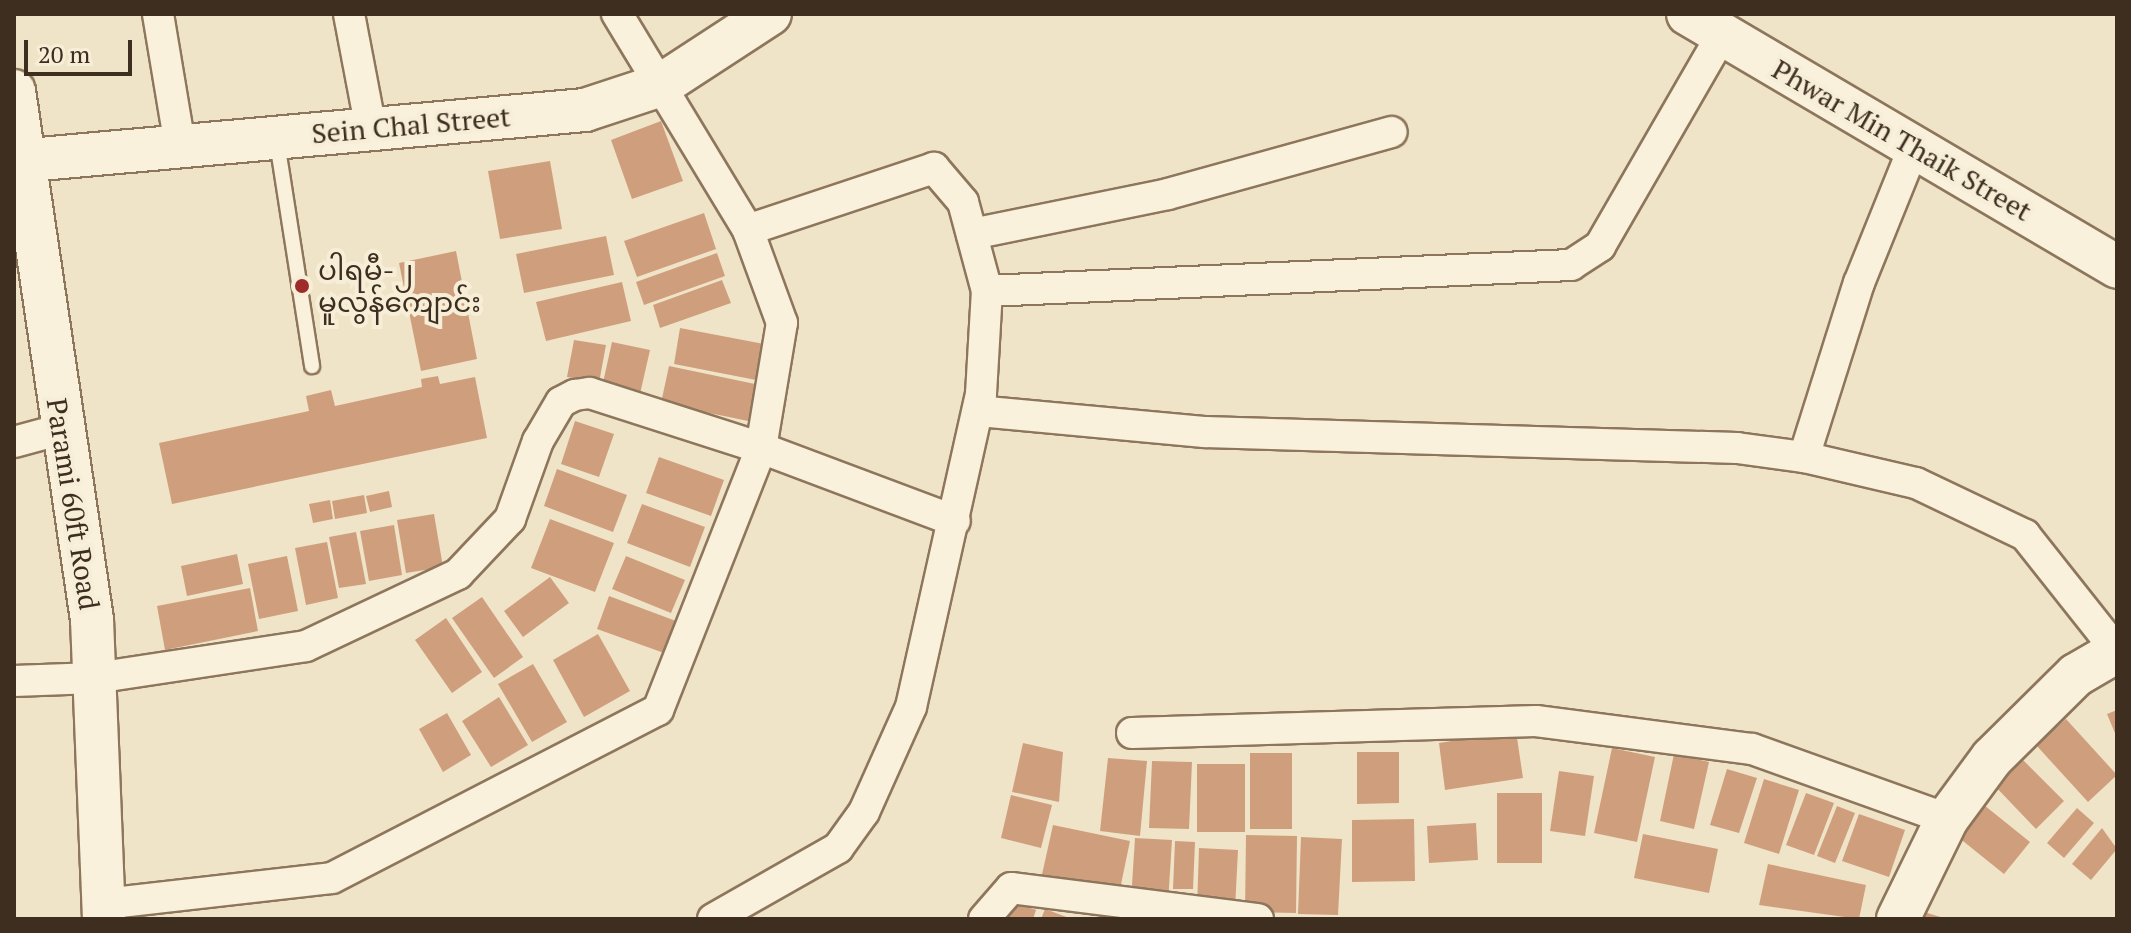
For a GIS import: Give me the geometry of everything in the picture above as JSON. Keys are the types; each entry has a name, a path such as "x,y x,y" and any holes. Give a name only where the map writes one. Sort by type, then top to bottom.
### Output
{"street":[{"path":"158,14 180,146"},
{"path":"349,14 371,129"},
{"path":"104,911 332,878 658,710 761,448 782,323 748,230 617,14"},
{"name":"Sein Chal Street","path":"29,160 585,110 661,85 770,14"},
{"path":"987,291 1571,265 1600,246 1705,24"},
{"name":"Phwar Min Thaik Street","path":"1705,24 2117,267"},
{"name":"Parami 60ft Road","path":"14,91 29,160 23,238 62,429 95,678 104,911"},
{"path":"972,234 1168,194 1392,132"},
{"path":"1804,457 1859,283 1914,147"},
{"path":"713,919 838,848 864,812 911,707 978,411 987,291 972,234 953,181 934,168 748,230"},
{"path":"14,681 95,678 306,646 458,574 510,519 538,441 561,402 575,395 590,393 761,448 955,521"},
{"path":"978,411 1205,432 1737,448 1804,457 1916,483 2025,535 2117,651 2076,675 2024,721 1947,819 1898,919"},
{"path":"14,442 62,429"},
{"path":"1132,733 1536,721 1752,749 1947,819"},
{"path":"984,919 1011,888 1258,919"}],"lane":[{"path":"276,137 312,366"}],"building":[{"path":"661,121 683,181 632,199 611,140"},
{"path":"550,161 562,229 500,239 488,171"},
{"path":"704,213 716,249 637,277 624,241"},
{"path":"606,236 614,275 524,293 516,254"},
{"path":"456,251 477,359 421,371 399,263"},
{"path":"717,253 725,276 644,305 636,282"},
{"path":"722,280 731,303 660,328 653,305"},
{"path":"622,282 631,321 546,341 536,302"},
{"path":"680,328 764,344 756,380 674,364"},
{"path":"574,340 606,345 599,383 567,377"},
{"path":"612,342 650,350 640,394 602,387"},
{"path":"669,366 755,384 748,421 661,403"},
{"path":"438,376 440,384 475,377 487,438 172,504 159,443 309,411 306,396 331,390 335,406 422,387 421,379"},
{"path":"575,421 614,434 599,477 561,464"},
{"path":"659,457 724,480 711,516 646,493"},
{"path":"557,469 627,495 613,532 544,506"},
{"path":"389,491 392,507 370,512 366,496"},
{"path":"364,495 367,513 335,519 332,501"},
{"path":"330,500 333,519 313,523 309,504"},
{"path":"642,504 705,527 690,567 627,543"},
{"path":"434,514 443,567 406,573 397,520"},
{"path":"550,519 614,543 595,592 531,568"},
{"path":"394,525 402,575 369,581 360,531"},
{"path":"356,532 366,584 339,588 329,537"},
{"path":"327,542 338,598 306,605 295,548"},
{"path":"237,554 243,584 187,596 181,566"},
{"path":"287,556 298,611 259,619 248,564"},
{"path":"626,556 685,580 671,613 612,589"},
{"path":"550,577 569,603 523,637 504,611"},
{"path":"250,588 258,631 165,650 157,606"},
{"path":"609,596 676,621 664,653 597,629"},
{"path":"482,597 523,657 494,678 452,618"},
{"path":"446,618 482,672 452,693 415,640"},
{"path":"598,634 630,691 584,717 553,660"},
{"path":"533,664 567,722 532,742 498,684"},
{"path":"499,697 528,745 491,767 462,721"},
{"path":"2117,710 2117,738 2107,714"},
{"path":"447,713 471,755 443,772 419,729"},
{"path":"2066,719 2117,775 2088,802 2036,745"},
{"path":"1516,731 1523,778 1445,790 1439,743"},
{"path":"1023,743 1063,752 1059,802 1012,792"},
{"path":"1612,748 1655,757 1637,842 1594,833"},
{"path":"1357,752 1399,752 1399,803 1357,804"},
{"path":"1250,753 1292,753 1292,829 1250,829"},
{"path":"1674,754 1709,762 1694,829 1660,821"},
{"path":"2019,756 2064,801 2036,829 1992,783"},
{"path":"1108,758 1147,761 1140,836 1100,831"},
{"path":"1152,761 1192,762 1189,829 1149,828"},
{"path":"1197,764 1245,764 1245,832 1197,832"},
{"path":"1727,769 1757,778 1739,833 1710,825"},
{"path":"1559,771 1594,776 1585,836 1550,831"},
{"path":"1764,779 1799,790 1779,854 1744,843"},
{"path":"1497,793 1542,793 1542,863 1497,863"},
{"path":"1806,793 1834,803 1814,855 1786,845"},
{"path":"1011,795 1052,805 1041,848 1001,838"},
{"path":"1979,801 2030,842 2004,874 1953,833"},
{"path":"1837,806 1855,813 1835,863 1817,856"},
{"path":"2077,808 2094,823 2064,858 2047,843"},
{"path":"1859,814 1905,830 1889,877 1842,861"},
{"path":"1414,819 1415,881 1352,882 1352,820"},
{"path":"1476,823 1478,860 1429,863 1427,826"},
{"path":"1053,825 1130,841 1119,894 1041,879"},
{"path":"2102,828 2117,849 2091,880 2072,864"},
{"path":"1643,834 1718,849 1709,893 1634,878"},
{"path":"1246,835 1297,836 1296,913 1245,912"},
{"path":"1301,837 1342,839 1338,915 1298,914"},
{"path":"1135,838 1172,840 1168,903 1131,900"},
{"path":"1175,841 1195,842 1193,889 1173,889"},
{"path":"1199,848 1238,850 1235,909 1197,908"},
{"path":"1768,864 1866,885 1859,919 1759,905"},
{"path":"1011,901 1036,910 1033,919 1004,919"},
{"path":"1045,909 1072,919 1041,919"},
{"path":"1924,912 1944,918 1944,919 1922,919"}],"place":[{"name":"ပါရမီ-၂ မူလွန်ကျောင်း","path":"302,286"}]}
